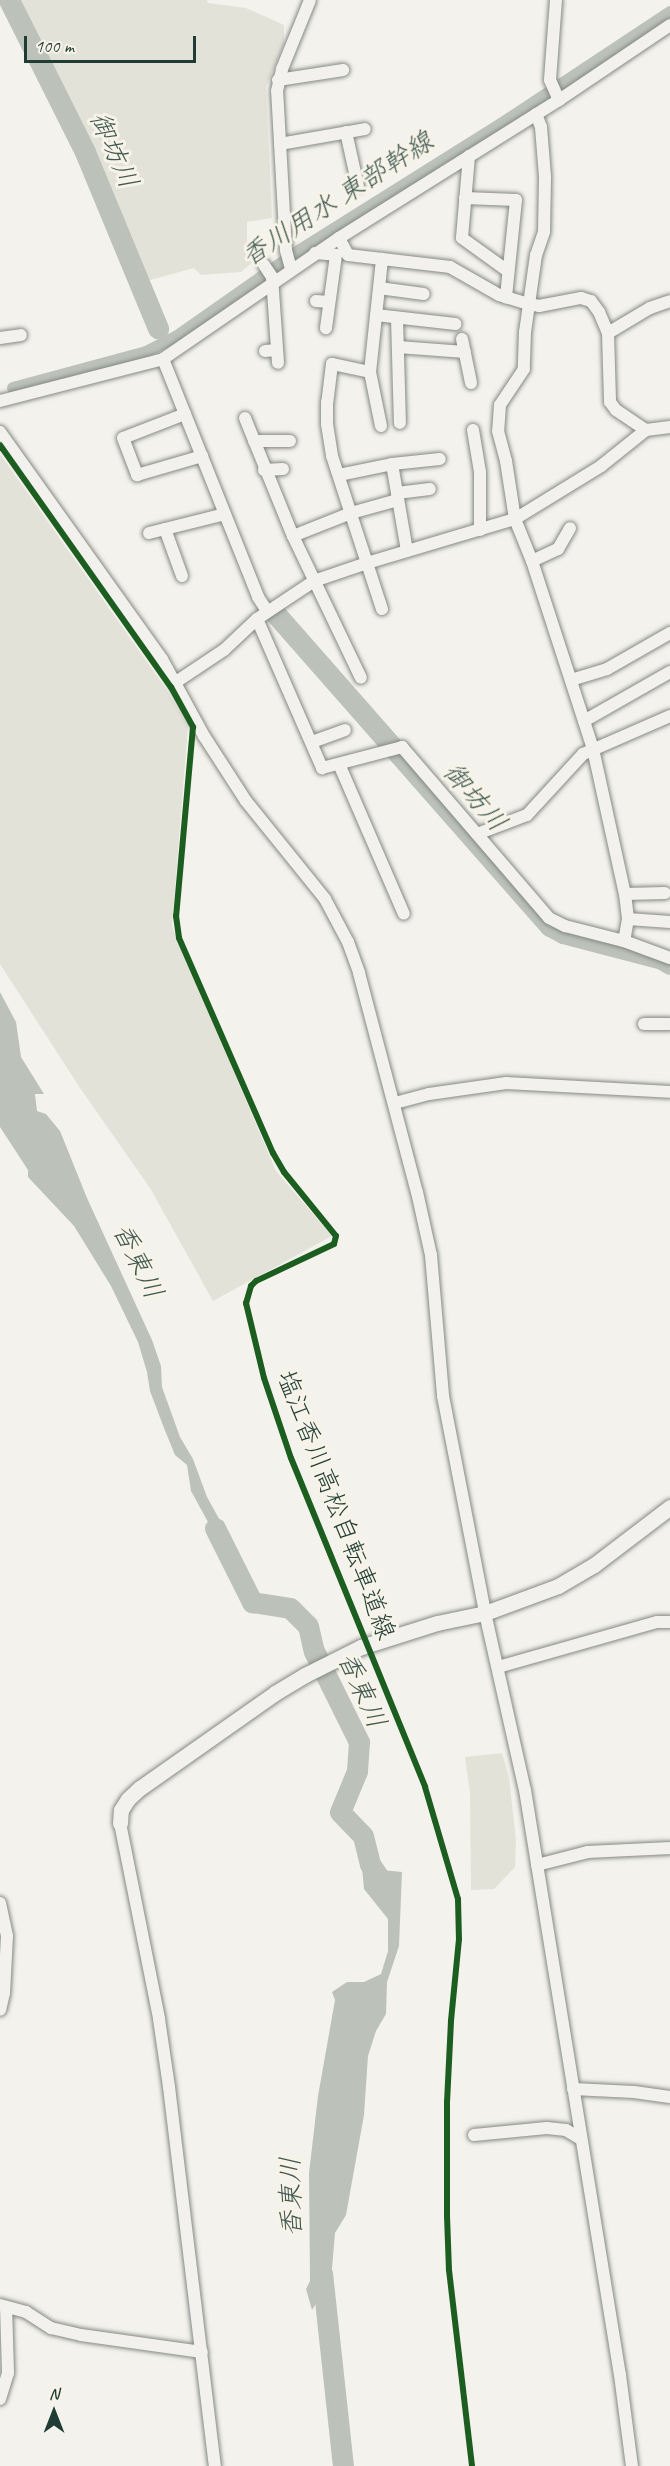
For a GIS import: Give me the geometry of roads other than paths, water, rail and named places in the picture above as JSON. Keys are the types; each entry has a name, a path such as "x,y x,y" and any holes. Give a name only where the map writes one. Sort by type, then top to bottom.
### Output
{"street":[{"path":"290,267 286,250 278,80 310,0"},
{"path":"556,0 550,80 558,99"},
{"path":"0,401 163,359 290,267 536,114 670,25"},
{"path":"278,80 343,70"},
{"path":"536,114 541,127 545,177 544,232 536,255 524,369 500,405 498,417 515,519 532,561 593,749 625,894 628,919 624,941"},
{"path":"280,144 365,129"},
{"path":"346,132 358,186"},
{"path":"469,156 462,238 508,271"},
{"path":"465,198 516,200 506,297"},
{"path":"339,238 348,255 450,267 506,297 530,304 538,306 581,298 591,301 600,312 608,333 610,402 616,410 646,430"},
{"path":"315,253 336,255 326,328"},
{"path":"381,426 370,372 382,259"},
{"path":"264,265 272,280 271,350 278,363"},
{"path":"379,288 424,294"},
{"path":"316,301 329,302"},
{"path":"608,333 650,308 670,301"},
{"path":"376,315 455,324"},
{"path":"397,318 400,423"},
{"path":"0,338 21,335"},
{"path":"462,339 471,383"},
{"path":"398,347 465,352"},
{"path":"163,359 258,597 262,615 322,768 402,747 549,918 565,926 624,941 670,958"},
{"path":"370,372 332,364 327,402 327,424 339,476 382,609"},
{"path":"185,414 123,438 137,475 202,456"},
{"path":"245,418 264,470 293,536 361,678"},
{"path":"176,682 224,650 262,615 314,581 367,562 515,519 601,466 646,430 670,427"},
{"path":"473,430 480,472 480,530"},
{"path":"0,432 162,659 223,767 246,801 325,899 336,918 359,973 394,1103 431,1256 443,1396 485,1613 525,1790 633,2466"},
{"path":"254,441 290,441"},
{"path":"339,476 392,464 440,459"},
{"path":"392,464 407,551"},
{"path":"264,470 283,469"},
{"path":"293,536 398,496 430,489"},
{"path":"149,533 225,514"},
{"path":"532,561 558,549 570,528"},
{"path":"165,529 182,576"},
{"path":"571,680 608,669 670,633"},
{"path":"584,721 670,672"},
{"path":"477,834 527,814 583,754 670,716"},
{"path":"312,742 345,730"},
{"path":"339,764 404,914"},
{"path":"625,894 665,893"},
{"path":"628,919 670,922"},
{"path":"644,1024 670,1024"},
{"path":"394,1103 429,1094 506,1083 670,1092"},
{"path":"215,2466 162,2042 120,1823 121,1810 128,1799 274,1693 361,1647 437,1623 485,1613 558,1586 594,1565 670,1507"},
{"path":"498,1667 657,1622 670,1622"},
{"path":"537,1865 588,1852 670,1848"},
{"path":"0,1903 7,1936 4,1993 0,2010"},
{"path":"573,2089 634,2092 670,2097"},
{"path":"474,2135 548,2128 566,2130 581,2139"},
{"path":"0,2398 8,2373 3,2306 26,2312 51,2328 81,2335 202,2352"}],"waterway":[{"name":"御坊川","path":"9,0 85,152 158,328"},
{"name":"香川用水 東部幹線","path":"13,388 146,352 176,337 300,250 501,124 670,12"},
{"name":"御坊川","path":"274,612 550,926 563,933 662,959 670,964"},
{"name":"香東川","path":"215,1528 252,1602 290,1608 308,1626 314,1651 359,1742 357,1771 340,1812 363,1836 370,1864 390,1894"},
{"name":"香東川","path":"322,2273 343,2466"}]}
